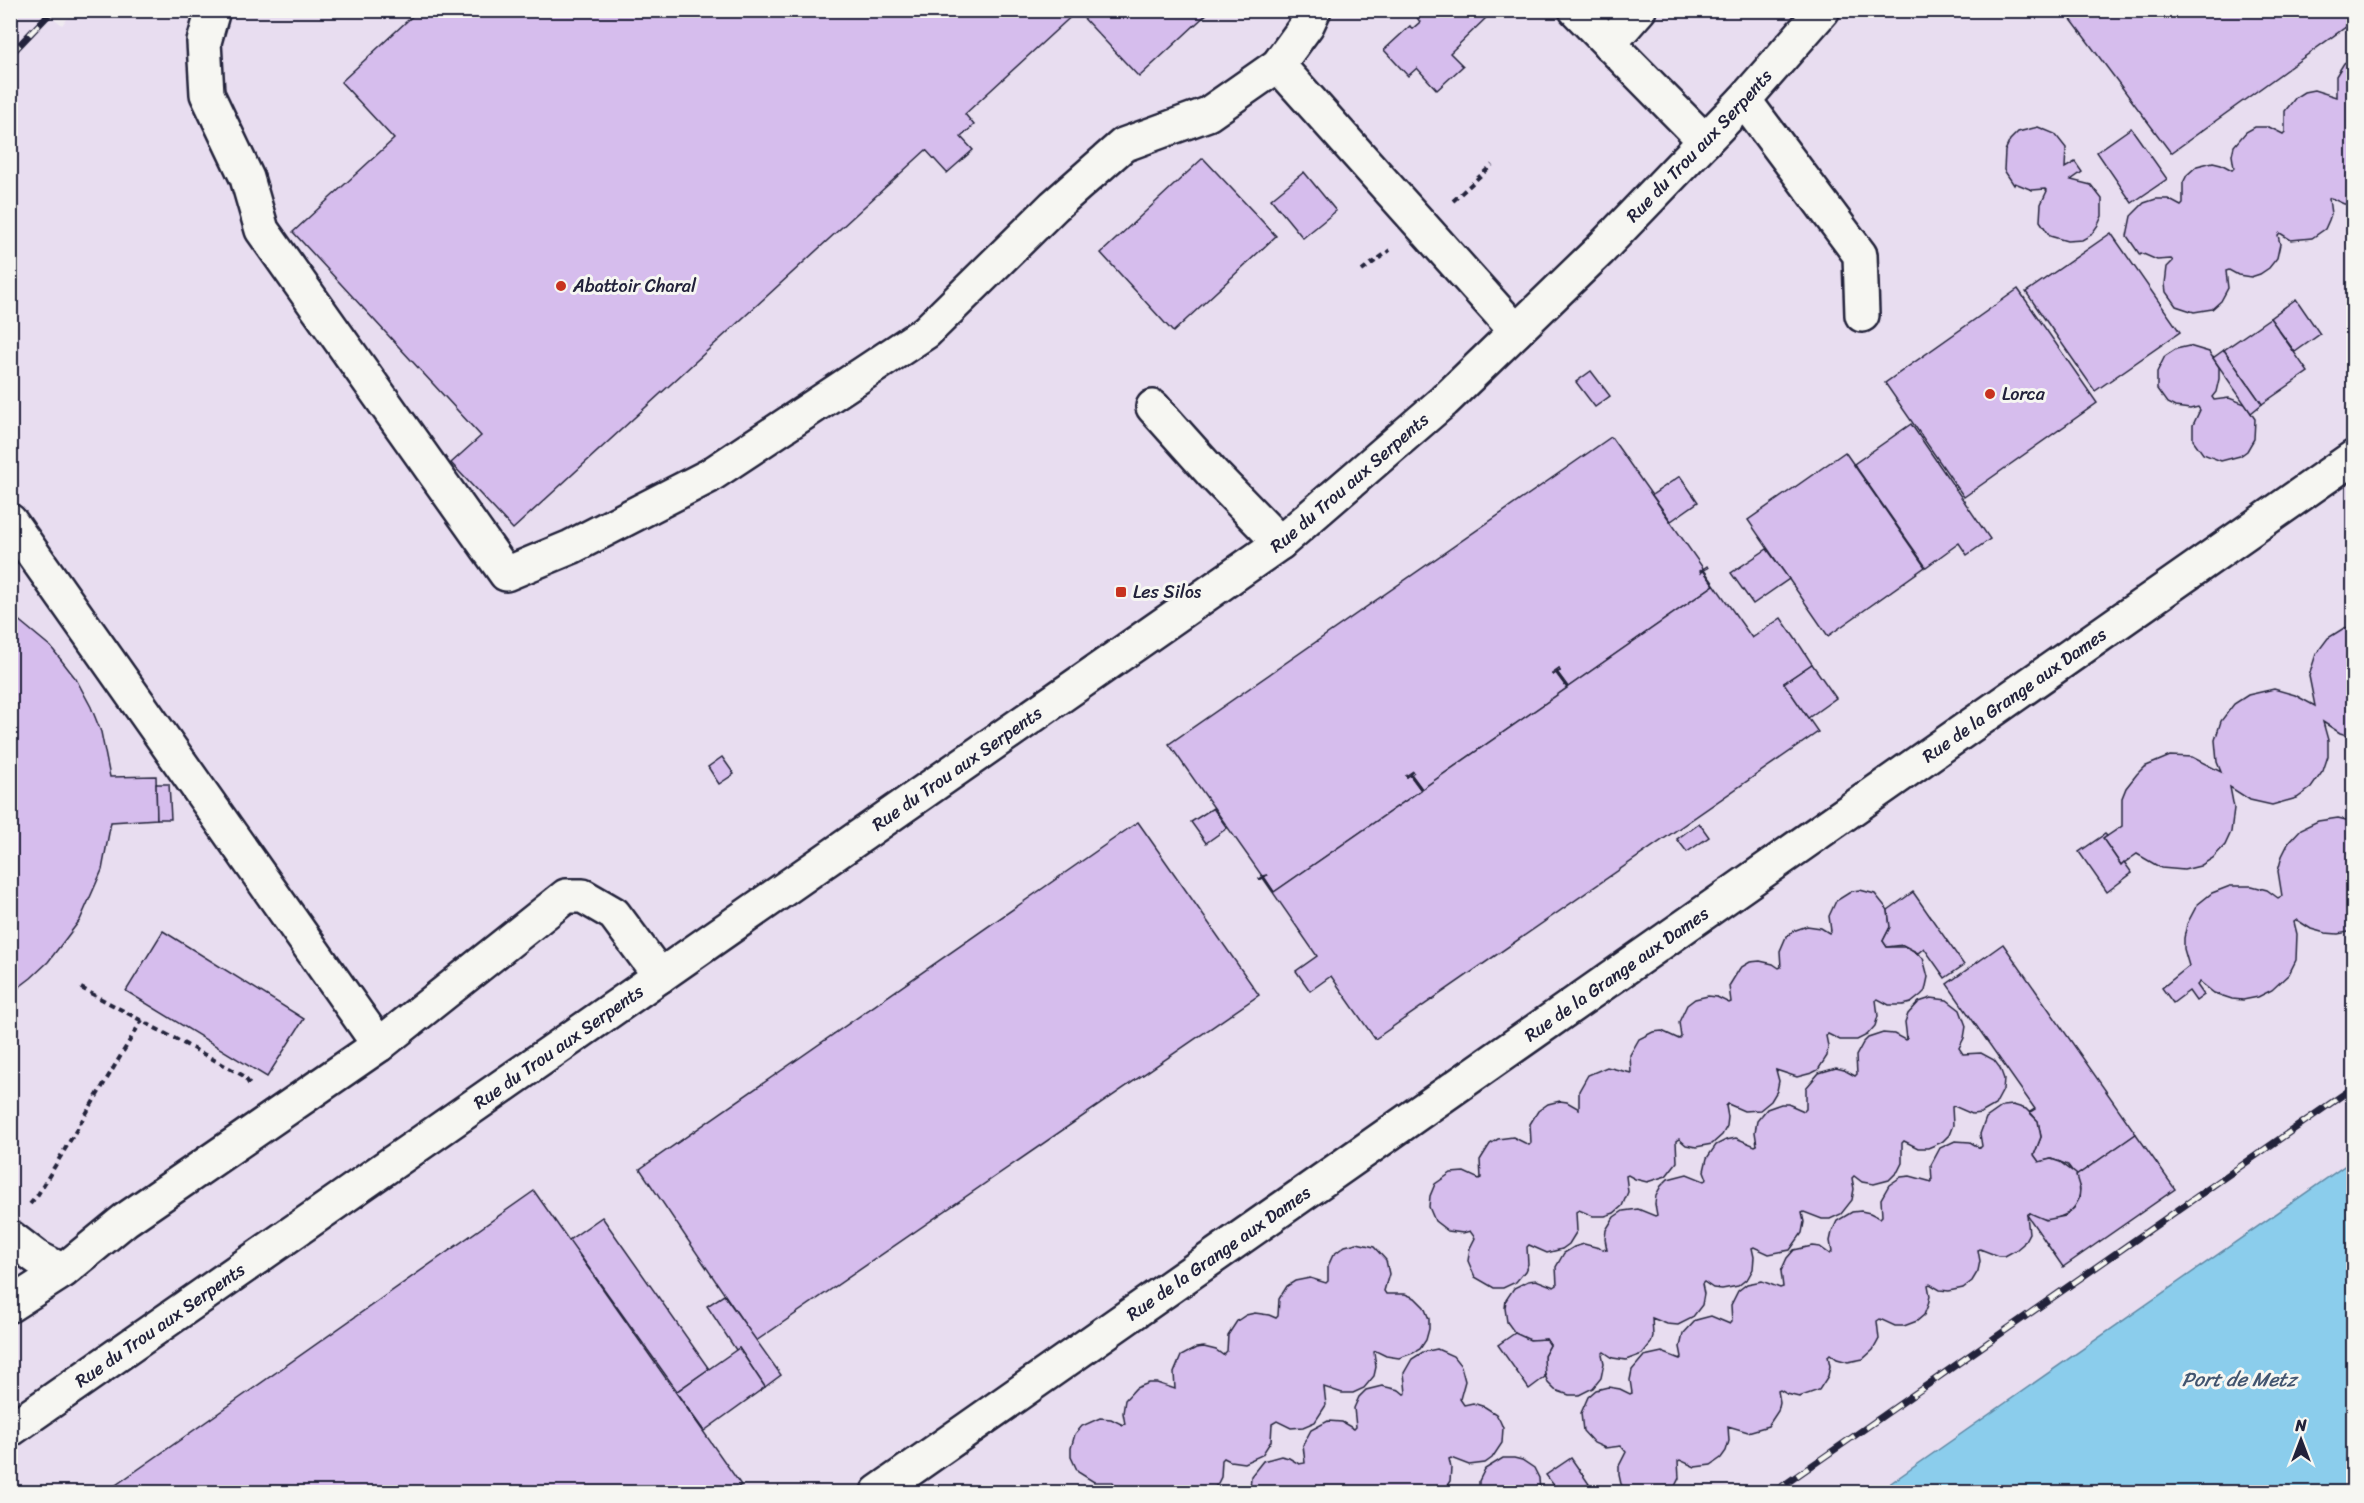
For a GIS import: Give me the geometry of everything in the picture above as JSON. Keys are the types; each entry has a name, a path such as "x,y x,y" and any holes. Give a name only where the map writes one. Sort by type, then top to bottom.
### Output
{"street":[{"path":"213,10 204,42 207,94 247,178 262,230 506,574 571,547 709,476 926,332 1054,206 1123,145 1208,114 1278,65 1307,26 1314,10"},
{"path":"1576,10 1705,141"},
{"path":"1609,44 1639,10"},
{"name":"Rue du Trou aux Serpents","path":"10,1430 1280,543 1444,401 1599,251 1744,100 1824,10"},
{"path":"1278,65 1516,331"},
{"path":"1744,100 1860,255 1862,315"},
{"path":"1153,407 1213,474 1280,543"},
{"name":"Rue de la Grange aux Dames","path":"878,1492 2354,457"},
{"path":"10,521 379,1045"},
{"path":"10,1305 63,1270 125,1220 379,1045 566,897 583,897 614,914 660,976"},
{"path":"17,1224 36,1257 63,1270"}],"path":[{"path":"81,988 244,1076 273,1117"},
{"path":"17,1224 37,1196 142,1020"}],"shaded area":[{"path":"75,10 2353,11 2353,1492 11,1492 10,11 45,11 62,25"}],"water":[{"name":"Port de Metz","path":"2353,1160 2353,1492 1878,1492"}],"building":[{"name":"Abattoir Charal","path":"419,10 1211,10 1139,77 1077,11 965,114 974,125 961,137 973,150 947,173 926,150 513,529 451,463 481,436 293,232 394,139 341,82"},
{"path":"1412,10 1483,10 1488,16 1450,53 1463,66 1437,90 1417,68 1408,76 1384,50 1410,26 1412,29 1420,22"},
{"path":"2064,10 2354,10 2354,21 2171,153"},
{"path":"2354,57 2354,204 2344,204 2329,199 2331,214 2329,220 2325,229 2312,238 2291,240 2280,233 2277,258 2260,274 2251,277 2226,271 2228,288 2221,301 2212,309 2194,312 2176,306 2166,292 2165,284 2167,267 2173,261 2171,259 2157,260 2141,253 2140,255 2127,236 2131,216 2144,203 2156,199 2168,199 2181,206 2183,204 2183,183 2187,175 2197,166 2213,162 2232,170 2234,168 2232,155 2234,146 2246,132 2255,127 2269,127 2283,134 2285,132 2285,111 2296,97 2304,92 2314,90 2336,97 2336,76 2344,63"},
{"path":"2038,127 2055,134 2066,148 2065,168 2075,162 2082,172 2071,180 2091,185 2102,199 2102,216 2098,225 2091,235 2082,240 2067,241 2050,236 2040,221 2041,204 2047,191 2045,189 2032,190 2015,183 2014,185 2004,170 2005,151 2010,140 2018,132"},
{"path":"2131,128 2167,179 2132,203 2097,152"},
{"path":"1203,158 1276,236 1173,332 1101,253"},
{"path":"1304,172 1336,211 1303,238 1271,199"},
{"path":"2111,233 2180,332 2095,391 2026,292"},
{"path":"2018,289 2097,403 1964,497 1885,383"},
{"path":"2296,299 2320,334 2295,352 2270,318"},
{"path":"2270,318 2308,372 2262,404 2224,350"},
{"path":"2189,346 2209,352 2219,367 2216,392 2212,397 2214,400 2229,398 2245,404 2255,419 2254,439 2247,451 2240,456 2221,461 2203,454 2193,440 2193,425 2200,410 2198,407 2190,409 2175,407 2167,403 2157,389 2157,372 2165,356 2176,349"},
{"path":"2224,350 2262,404 2251,413 2213,358"},
{"path":"1591,371 1610,396 1595,407 1576,382"},
{"path":"1911,424 1990,539 1967,555 1959,543 1926,567 1854,464"},
{"path":"1611,437 1703,568 1701,573 1703,570 1714,585 1568,687 1557,672 1560,671 1559,669 1552,674 1556,673 1567,688 1422,789 1411,774 1414,772 1406,776 1410,775 1421,790 1274,892 1264,877 1267,875 1262,876 1169,744"},
{"path":"1845,452 1925,567 1828,636 1748,520"},
{"path":"1680,476 1698,502 1671,521 1652,495"},
{"path":"1767,549 1789,579 1753,604 1731,573"},
{"path":"1707,566 1708,568 1704,570 1752,638 1781,618 1801,647 1812,664 1784,683 1818,732 1375,1039 1331,976 1310,991 1296,971 1317,956 1263,878 1259,879 1267,875 1264,877 1274,892 1421,790 1410,775 1406,776 1413,771 1411,774 1422,789 1567,688 1556,673 1552,674 1559,669 1560,671 1557,672 1568,687 1714,585 1703,570 1701,573 1700,571"},
{"path":"10,613 51,647 76,679 101,732 110,777 156,776 157,819 111,822 102,870 80,920 48,962 10,994"},
{"path":"2354,626 2354,737 2340,733 2323,722 2328,740 2328,756 2323,771 2311,788 2297,798 2272,805 2250,800 2230,787 2234,808 2231,832 2225,845 2213,858 2200,866 2184,870 2161,868 2137,854 2121,865 2103,839 2122,826 2122,798 2126,788 2137,774 2144,767 2170,756 2192,757 2221,772 2217,762 2215,740 2221,721 2234,704 2248,695 2274,689 2295,695 2315,706 2309,676 2316,654 2328,638 2344,628"},
{"path":"1812,664 1836,698 1808,718 1784,683"},
{"path":"722,757 734,774 719,784 708,767"},
{"path":"156,784 169,784 171,819 157,819"},
{"path":"1213,808 1227,828 1206,843 1191,822"},
{"path":"2338,818 2354,822 2354,931 2338,934 2325,933 2311,929 2297,920 2294,922 2297,934 2296,960 2289,974 2272,990 2258,997 2243,1000 2232,999 2214,993 2200,982 2197,985 2204,995 2196,1001 2189,991 2173,1003 2162,988 2189,966 2184,949 2184,938 2187,924 2197,905 2212,893 2230,886 2252,886 2267,890 2278,898 2282,896 2278,871 2289,842 2301,829 2318,821"},
{"path":"1138,822 1259,995 756,1341 640,1169"},
{"path":"1699,823 1709,837 1687,852 1677,839"},
{"path":"2105,834 2107,836 2103,839 2121,865 2124,862 2132,873 2107,892 2079,852"},
{"path":"1860,890 1875,894 1888,910 1890,927 1883,941 1887,947 1908,947 1923,958 1928,977 1925,991 1911,1003 1903,1005 1889,1005 1876,1000 1878,1016 1875,1026 1867,1035 1857,1040 1840,1040 1828,1034 1826,1036 1827,1056 1818,1070 1797,1077 1776,1070 1779,1081 1777,1091 1771,1101 1760,1110 1744,1111 1728,1104 1726,1106 1727,1126 1722,1135 1712,1144 1696,1147 1686,1145 1679,1139 1676,1141 1677,1162 1666,1176 1647,1182 1626,1176 1628,1192 1622,1206 1614,1213 1605,1216 1593,1216 1579,1210 1576,1212 1577,1231 1569,1244 1562,1249 1547,1253 1529,1245 1527,1247 1528,1264 1516,1282 1503,1288 1494,1288 1475,1277 1468,1261 1470,1248 1475,1238 1470,1231 1463,1233 1448,1231 1435,1221 1429,1207 1430,1196 1435,1184 1451,1173 1464,1172 1481,1178 1480,1160 1490,1144 1498,1139 1513,1137 1529,1145 1531,1143 1530,1124 1538,1111 1548,1104 1560,1101 1579,1109 1579,1091 1588,1075 1607,1067 1631,1073 1630,1055 1639,1039 1653,1032 1662,1031 1679,1039 1681,1037 1679,1022 1687,1005 1695,999 1708,996 1731,1002 1729,986 1740,968 1750,962 1760,961 1781,967 1780,951 1786,937 1793,931 1807,926 1821,928 1829,933 1831,931 1829,916 1836,901 1852,891"},
{"path":"1913,892 1964,965 1945,978 1924,948 1918,953 1903,945 1887,947 1883,941 1890,927 1888,910"},
{"path":"163,931 304,1019 267,1077 126,991"},
{"path":"2003,944 2136,1134 2076,1176 2068,1165 2051,1159 2039,1162 2034,1155 2041,1137 2038,1121 2030,1112 2035,1109 1947,984"},
{"path":"1931,998 1947,1000 1960,1010 1966,1026 1959,1048 1963,1054 1981,1053 1994,1060 2000,1068 2004,1079 2003,1090 1995,1105 1981,1113 1972,1114 1952,1107 1953,1125 1949,1135 1942,1142 1928,1148 1918,1148 1904,1141 1902,1143 1902,1163 1889,1180 1874,1184 1862,1182 1854,1176 1852,1178 1854,1189 1852,1200 1841,1214 1830,1219 1822,1219 1802,1213 1804,1222 1802,1233 1790,1250 1769,1254 1752,1248 1753,1269 1748,1278 1738,1286 1713,1288 1704,1282 1702,1284 1704,1294 1702,1305 1692,1318 1678,1325 1667,1324 1652,1318 1653,1336 1651,1343 1642,1354 1626,1360 1613,1358 1604,1352 1601,1378 1593,1388 1579,1395 1569,1395 1555,1390 1548,1383 1544,1372 1544,1356 1550,1345 1546,1339 1536,1341 1522,1338 1507,1322 1506,1300 1514,1288 1536,1280 1554,1287 1557,1285 1556,1267 1564,1253 1584,1244 1607,1250 1606,1230 1614,1217 1623,1211 1638,1209 1657,1215 1656,1195 1668,1179 1687,1174 1704,1181 1707,1179 1704,1171 1707,1158 1716,1145 1726,1140 1736,1138 1757,1145 1755,1132 1757,1121 1767,1109 1788,1104 1804,1111 1806,1109 1806,1088 1819,1073 1836,1068 1855,1076 1857,1074 1856,1056 1863,1043 1868,1038 1883,1033 1907,1039 1905,1022 1908,1014 1919,1002"},
{"path":"2013,1105 2026,1109 2038,1121 2041,1137 2034,1155 2039,1162 2051,1159 2060,1162 2076,1174 2080,1194 2077,1204 2069,1213 2053,1220 2040,1219 2030,1213 2027,1215 2029,1233 2023,1244 2016,1250 2005,1256 1998,1256 1978,1250 1980,1261 1978,1271 1972,1281 1963,1288 1949,1291 1928,1285 1930,1296 1928,1305 1924,1315 1917,1321 1904,1326 1895,1326 1880,1319 1877,1321 1879,1339 1873,1350 1863,1359 1848,1362 1830,1354 1828,1356 1830,1366 1828,1376 1819,1390 1799,1397 1778,1391 1780,1402 1778,1411 1768,1426 1748,1432 1728,1426 1729,1441 1726,1451 1711,1465 1695,1467 1678,1461 1679,1478 1672,1492 1627,1492 1621,1484 1619,1475 1619,1466 1626,1452 1621,1446 1605,1448 1594,1443 1583,1431 1581,1413 1588,1397 1596,1390 1608,1387 1632,1393 1630,1380 1632,1370 1644,1356 1662,1352 1680,1359 1683,1334 1696,1320 1711,1316 1730,1324 1732,1322 1731,1305 1738,1291 1747,1284 1762,1281 1783,1287 1781,1271 1794,1250 1812,1246 1820,1247 1830,1254 1832,1252 1830,1241 1837,1221 1852,1212 1861,1211 1880,1218 1882,1216 1881,1199 1889,1185 1901,1177 1910,1176 1932,1182 1931,1165 1940,1148 1955,1141 1970,1142 1980,1148 1982,1146 1980,1134 1986,1118 2003,1106"},
{"path":"2136,1134 2175,1189 2063,1267 2027,1215 2030,1213 2046,1220 2065,1216 2074,1208 2079,1199 2080,1189 2076,1176"},
{"path":"534,1191 741,1485 730,1492 106,1492"},
{"path":"602,1217 709,1369 677,1391 569,1240"},
{"path":"1357,1243 1374,1247 1386,1260 1389,1274 1384,1291 1386,1294 1405,1294 1415,1298 1424,1307 1429,1319 1429,1329 1420,1349 1399,1358 1374,1352 1376,1367 1374,1376 1364,1388 1353,1393 1342,1393 1324,1387 1326,1405 1315,1422 1303,1427 1291,1428 1277,1421 1272,1424 1271,1441 1262,1455 1244,1463 1224,1458 1221,1477 1217,1485 1209,1492 1112,1492 1115,1485 1113,1482 1094,1482 1078,1472 1071,1457 1071,1448 1075,1434 1082,1426 1100,1418 1125,1424 1123,1413 1125,1400 1136,1388 1149,1383 1157,1383 1175,1389 1174,1373 1181,1356 1196,1348 1204,1347 1216,1350 1223,1355 1227,1351 1228,1335 1237,1321 1246,1315 1255,1313 1276,1318 1279,1299 1287,1286 1295,1281 1310,1278 1326,1283 1328,1266 1333,1255 1345,1246"},
{"path":"724,1295 781,1375 765,1387 739,1348 736,1350 707,1306"},
{"path":"1515,1333 1530,1340 1546,1339 1550,1345 1544,1356 1545,1377 1529,1389 1498,1345"},
{"path":"739,1348 765,1387 704,1431 676,1392"},
{"path":"1437,1349 1453,1356 1461,1366 1465,1381 1460,1399 1464,1405 1473,1403 1485,1407 1496,1414 1500,1421 1503,1428 1502,1443 1492,1458 1485,1463 1469,1465 1449,1459 1450,1481 1443,1492 1250,1492 1251,1476 1263,1461 1281,1456 1299,1464 1305,1463 1303,1445 1311,1430 1328,1421 1342,1422 1354,1429 1356,1427 1354,1408 1359,1397 1366,1390 1382,1386 1406,1393 1404,1373 1412,1359 1423,1352"},
{"path":"1503,1458 1522,1460 1534,1468 1539,1478 1540,1492 1479,1492 1479,1481 1485,1469"},
{"path":"1571,1458 1589,1484 1577,1492 1559,1492 1546,1475"}],"railway":[{"path":"10,55 53,10"},
{"path":"1774,1492 2354,1087"}],"place":[{"name":"Abattoir Charal","path":"561,286"},
{"name":"Lorca","path":"1990,394"},
{"name":"Les Silos","path":"1121,592"}]}
